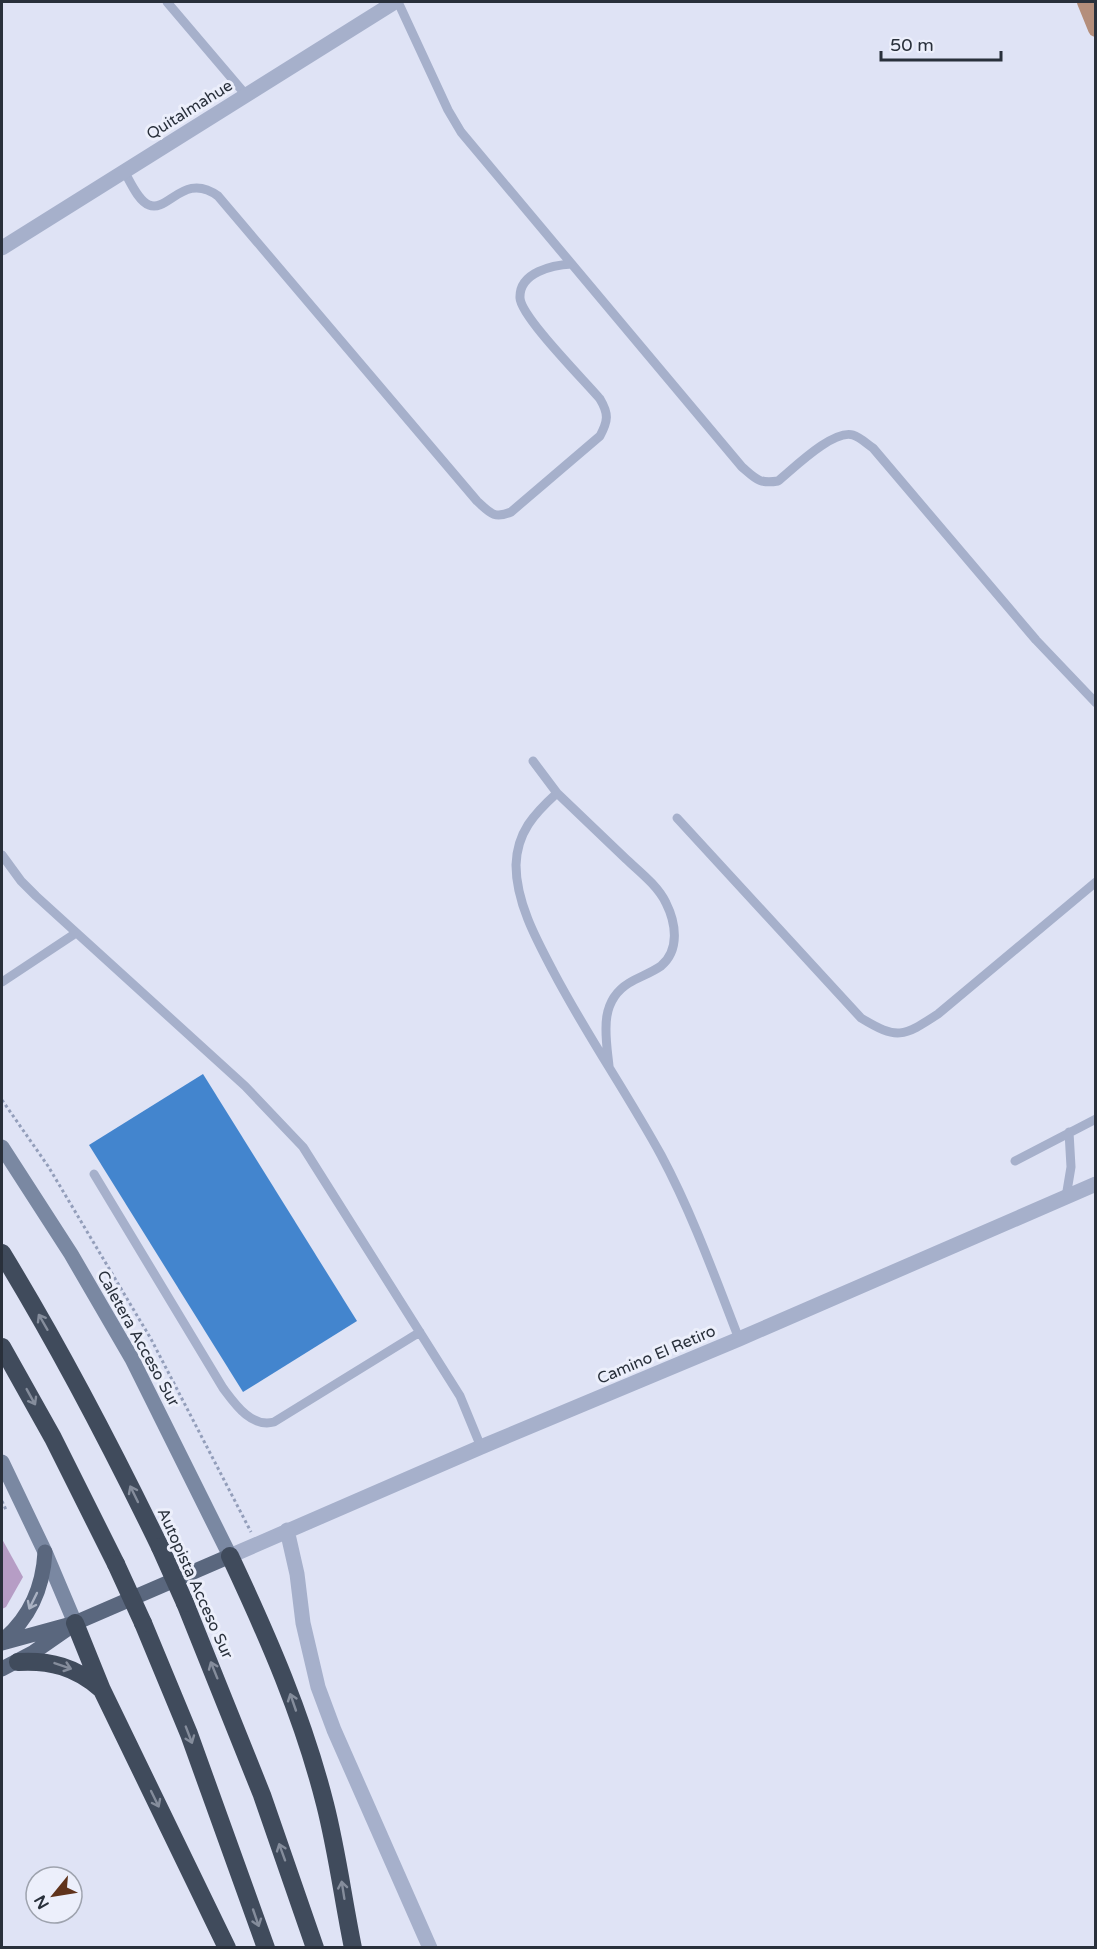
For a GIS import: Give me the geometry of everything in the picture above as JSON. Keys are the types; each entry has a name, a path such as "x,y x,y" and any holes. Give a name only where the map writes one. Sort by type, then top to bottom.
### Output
{"highway":[{"name":"Autopista Acceso Sur","path":"2,1253 94,1413 160,1546 250,1762 315,1947"},
{"path":"2,1347 53,1438 143,1623 205,1776 266,1947"},
{"path":"230,1556 286,1680 310,1751 334,1841 353,1947"},
{"path":"75,1623 102,1690 227,1947"},
{"path":"10,1665 42,1661 65,1666 84,1676 102,1690"}],"main road":[{"name":"Caletera Acceso Sur","path":"2,1146 76,1263 132,1359 230,1556"},
{"path":"2,1462 45,1552 75,1623"},
{"path":"2,1642 19,1624 34,1600 41,1581 45,1552"},
{"path":"2,1642 75,1623 230,1556"},
{"path":"10,1665 45,1645 75,1623"}],"street":[{"name":"Quitalmahue","path":"2,248 397,2"},
{"name":"Camino El Retiro","path":"230,1556 1095,1184"},
{"path":"287,1530 297,1574 303,1623 318,1687 334,1730 430,1947"}],"lane":[{"path":"167,2 246,95"},
{"path":"397,2 448,110 461,132 742,467 757,480 768,483 778,481 830,440 842,435 853,435 873,448 1036,640 1095,704"},
{"path":"124,171 144,202 150,206 155,206 182,191 196,187 209,190 218,196 477,501 490,513 500,516 511,512 600,436 608,421 607,410 600,399 532,321 520,299 522,288 530,276 555,265 572,264"},
{"path":"533,761 557,793 647,879 666,901 676,936 672,950 662,965 627,985 614,998 607,1011 605,1028 609,1069"},
{"path":"557,793 526,826 519,842 516,866 522,900 543,952 576,1014 662,1158 704,1250 739,1339"},
{"path":"677,818 861,1018 880,1030 900,1034 916,1028 938,1014 1095,882"},
{"path":"2,855 21,881 245,1086 303,1147 460,1396 481,1447"},
{"path":"2,982 76,933"},
{"path":"1015,1161 1095,1119"},
{"path":"1069,1132 1070,1195 1094,1193 1095,1195"},
{"path":"94,1174 223,1388 238,1408 260,1423 274,1422 420,1332"}],"path":[{"path":"2,1100 48,1166 152,1339 258,1544"},
{"path":"2,1501 7,1512"}],"shaded area":[{"path":"2,1539 23,1577 6,1607 2,1609"}],"building":[{"path":"203,1074 357,1321 243,1392 89,1145"}],"waterway":[{"path":"1085,2 1096,29"}]}
